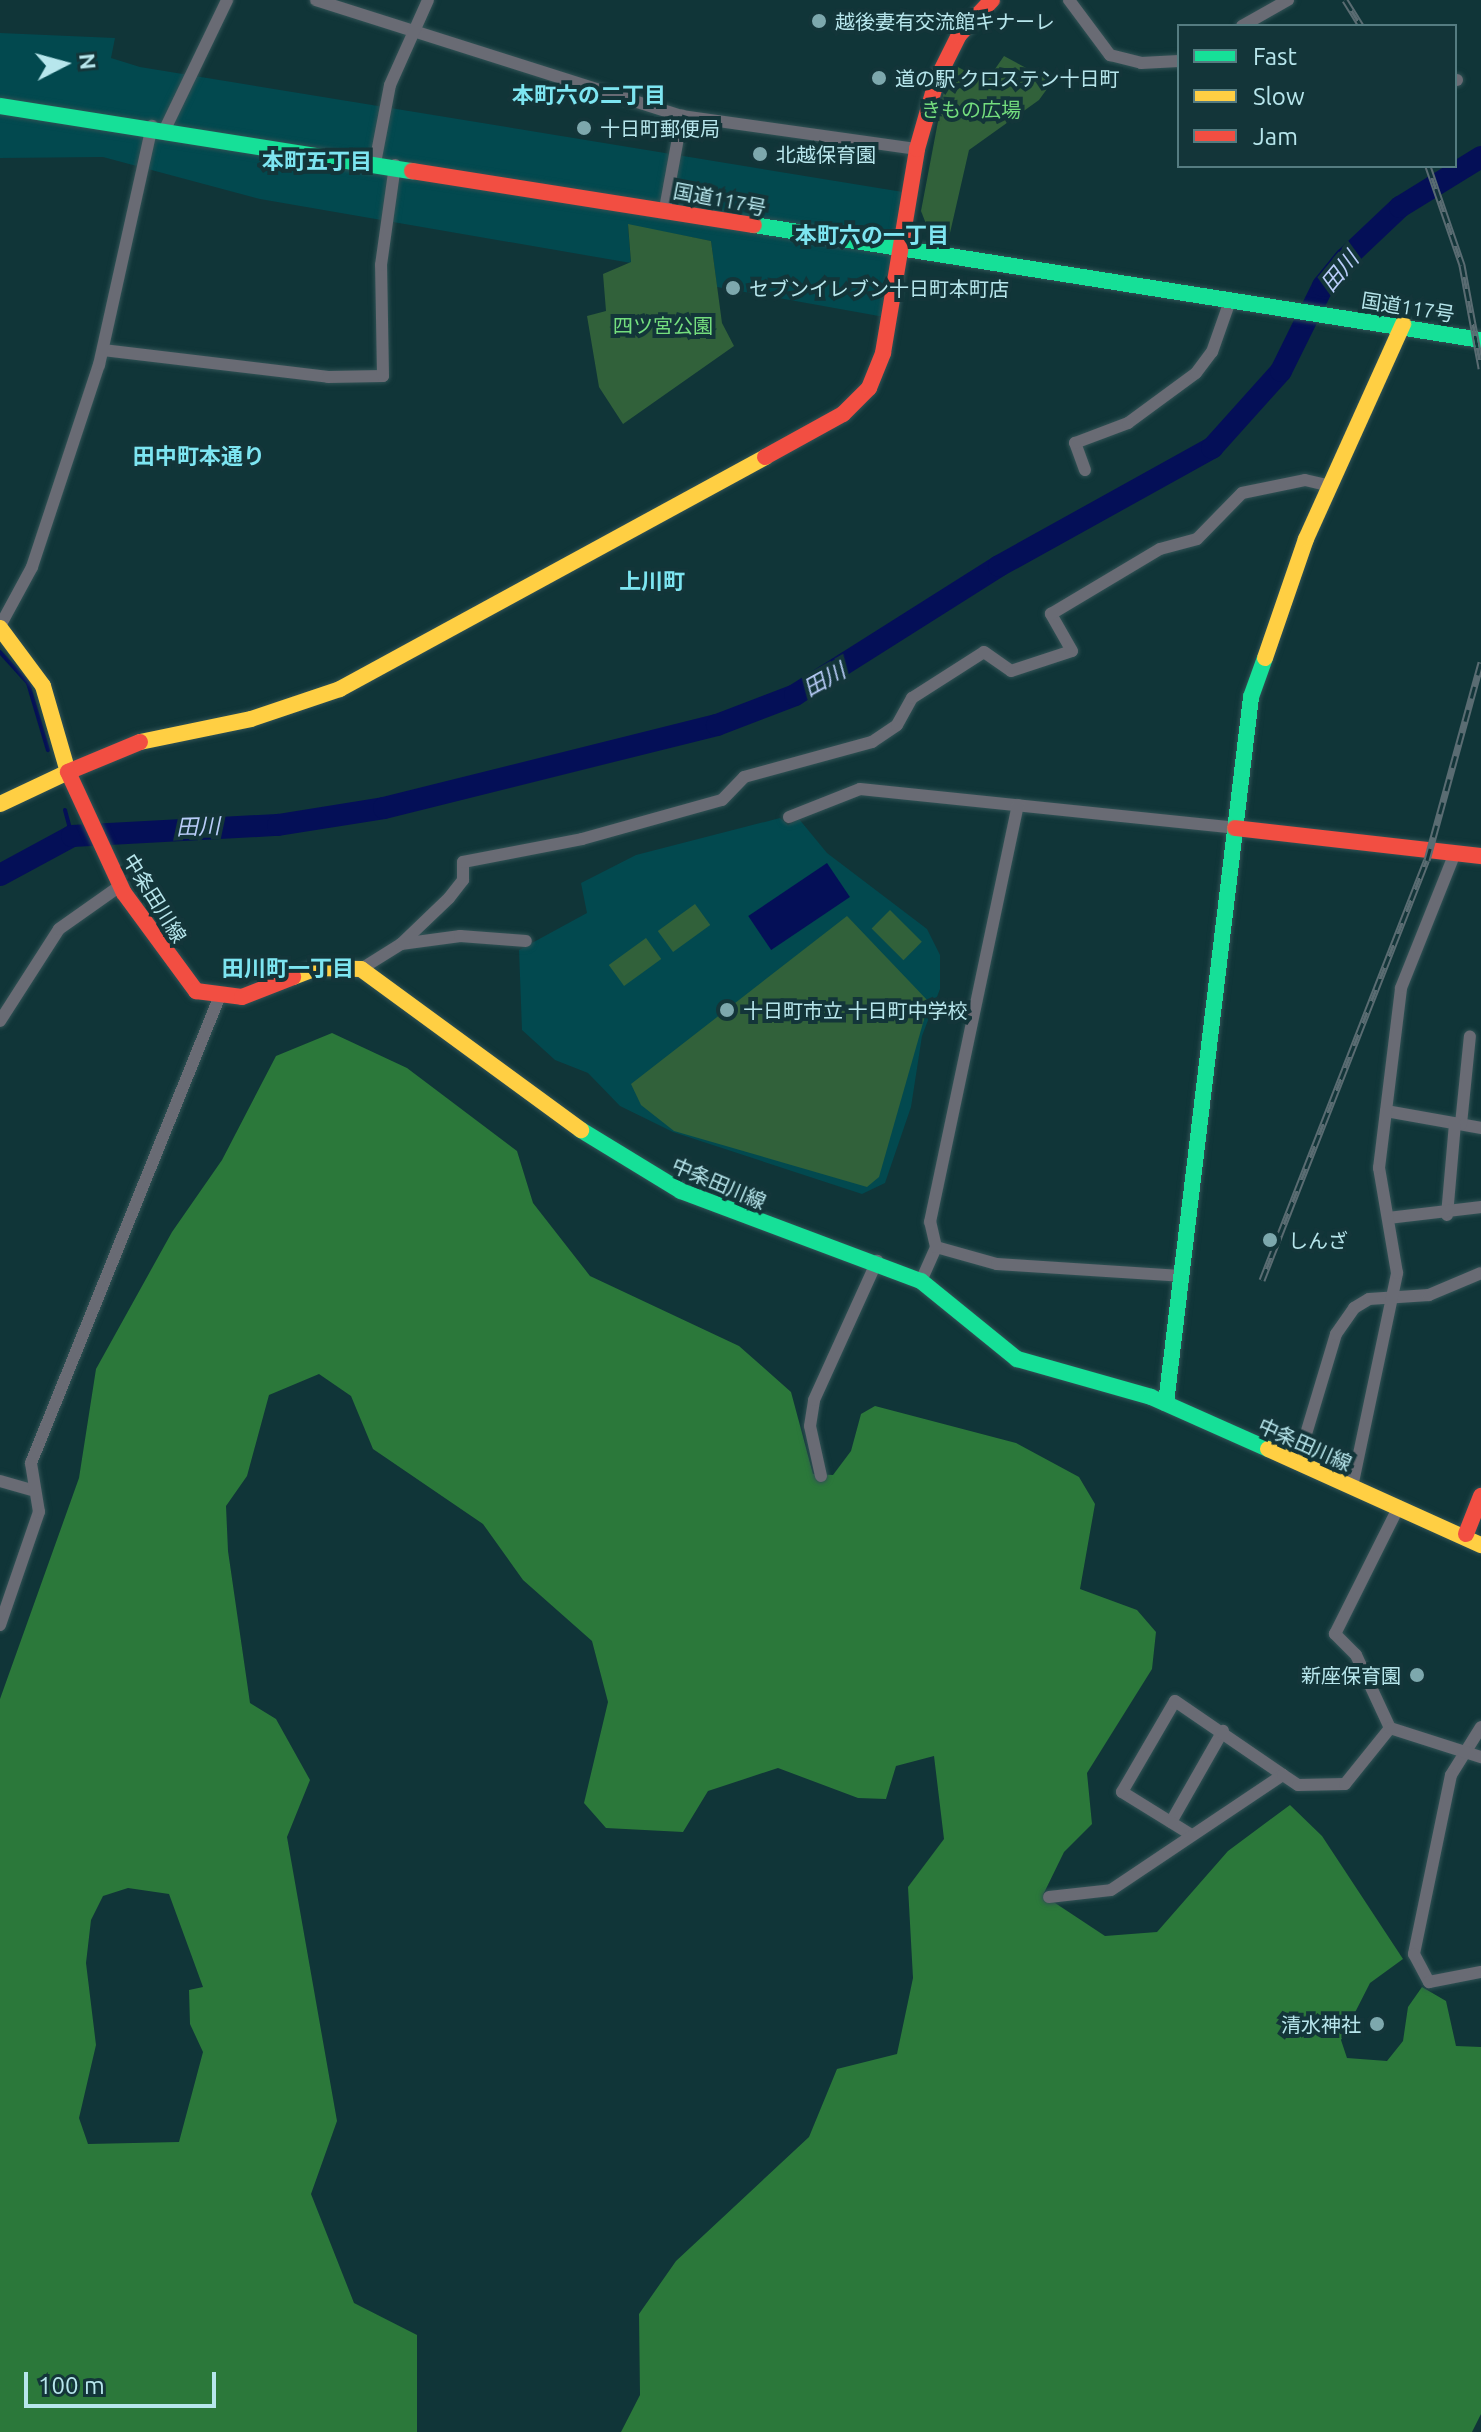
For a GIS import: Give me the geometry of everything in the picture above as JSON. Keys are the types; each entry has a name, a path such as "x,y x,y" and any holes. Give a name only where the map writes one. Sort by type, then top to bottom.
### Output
{"main road":[{"path":"0,804 135,743 251,719 340,689 843,414 869,388 883,353 917,149 959,35 992,0"},
{"name":"国道117号","path":"0,106 159,126 665,209 899,253 1403,324 1481,340"},
{"path":"1166,1403 1251,697 1269,631 1403,324"},
{"name":"中条田川線","path":"0,627 43,686 82,811 120,886 182,977 219,998"},
{"path":"1235,828 1481,856"},
{"path":"219,998 316,968 361,969"},
{"name":"中条田川線","path":"361,969 646,1173 741,1216 877,1261 921,1281 1017,1359 1166,1403 1297,1464 1466,1534 1481,1545"},
{"path":"1466,1534 1481,1496"}],"street":[{"path":"0,627 32,567 103,350 159,126 227,0"},
{"path":"316,0 412,33 682,116 917,149"},
{"path":"375,163 390,85 428,0"},
{"path":"1069,0 1092,37 1118,60 1177,61"},
{"path":"1246,24 1288,0"},
{"path":"665,209 682,116"},
{"path":"103,350 328,377 383,376 381,265 395,165"},
{"path":"1085,470 1075,443 1128,423 1196,373 1212,352 1230,301"},
{"path":"361,969 401,944 463,880 463,862 582,839 722,800 744,777 872,742 897,725 912,698 984,652 1011,671 1072,651 1051,614 1160,549 1197,539 1242,493 1292,481 1331,486"},
{"path":"789,817 860,789 1235,828"},
{"path":"921,1281 936,1247 930,1222 1018,805"},
{"path":"1352,1487 1392,1299 1397,1249 1379,1168 1406,966 1455,853"},
{"path":"0,1021 59,929 120,886"},
{"path":"401,944 460,936 526,941"},
{"path":"0,1625 39,1512 31,1490 42,1434 219,998"},
{"path":"1447,1215 1470,1036"},
{"path":"1386,1111 1481,1128"},
{"path":"1388,1218 1447,1215 1481,1207"},
{"path":"936,1247 997,1264 1181,1276"},
{"path":"821,1476 810,1426 814,1400 877,1261"},
{"path":"1297,1464 1336,1334 1369,1299 1429,1295 1481,1273"},
{"path":"0,1481 31,1490"},
{"path":"1399,1506 1335,1634 1356,1655 1390,1728 1462,1748 1481,1757"},
{"path":"1190,1834 1122,1792 1175,1701 1298,1785 1345,1784 1390,1728"},
{"path":"1481,1727 1462,1748 1414,1954 1429,1982 1481,1972"},
{"path":"1171,1822 1223,1731"},
{"path":"1049,1897 1111,1890 1190,1834 1283,1775"}],"shaded area":[{"path":"0,33 115,38 111,58 140,67 909,193 890,318 717,287 711,241 628,225 631,263 260,199 103,157 0,158"},
{"name":"十日町市立 十日町中学校","path":"780,818 788,825 799,819 827,853 927,929 940,955 940,989 922,1036 911,1107 885,1183 862,1194 673,1132 620,1106 588,1073 555,1060 522,1030 519,950 587,913 581,883 636,855"},
{"path":"827,863 850,897 771,950 748,916"}],"green space":[{"name":"きもの広場","path":"1004,56 1052,82 1039,100 969,150 947,246 928,229 921,211 943,95 956,66 986,82"},
{"name":"四ツ宮公園","path":"628,224 711,241 722,323 734,346 623,424 599,387 587,316 606,311 603,274 631,262"},
{"path":"695,904 710,925 673,952 658,931"},
{"path":"890,910 922,942 903,960 872,928"},
{"path":"847,916 929,1002 879,1177 867,1187 674,1131 641,1105 631,1084"},
{"path":"646,938 661,959 624,986 609,965"},
{"path":"332,1033 407,1068 517,1151 533,1203 590,1276 739,1346 791,1392 813,1474 833,1475 851,1451 861,1414 875,1406 1016,1443 1079,1477 1095,1504 1080,1589 1137,1610 1156,1632 1152,1669 1087,1773 1092,1824 1064,1852 1043,1895 1105,1936 1157,1932 1228,1851 1290,1805 1322,1836 1403,1959 1370,1983 1341,2040 1347,2058 1387,2061 1403,2041 1408,2007 1422,1987 1446,2001 1456,2046 1481,2047 1481,2414 1472,2432 621,2432 640,2395 639,2314 676,2261 809,2137 837,2069 897,2054 913,1978 908,1887 944,1839 934,1756 896,1766 886,1799 858,1798 778,1768 708,1791 683,1832 606,1828 584,1803 608,1702 592,1641 523,1580 483,1524 373,1449 351,1396 319,1374 269,1395 247,1476 226,1506 228,1551 250,1703 276,1719 310,1780 287,1837 337,2121 311,2194 354,2303 417,2335 417,2432 0,2432 0,1699 79,1478 96,1369 172,1232 222,1160 276,1056","holes":["128,1888 169,1894 203,1987 189,1990 190,2024 203,2052 179,2142 88,2144 79,2118 96,2045 86,1963 91,1920 103,1896"]}],"waterway":[{"name":"田川","path":"0,875 72,836 278,825 384,808 717,725 795,695 999,566 1212,448 1281,371 1323,286 1345,259 1400,207 1481,157"},
{"path":"0,652 28,683 48,750"},
{"path":"65,810 72,836"}],"railway":[{"path":"1345,0 1360,24"},
{"path":"1429,168 1462,265 1481,368"},
{"path":"1262,1280 1427,860 1481,662"}],"traffic: fast":[{"path":"0,106 412,171"},
{"path":"754,225 1481,340"},
{"path":"1166,1403 1251,697 1265,658"},
{"path":"581,1130 681,1191 921,1281 1017,1359 1151,1397 1268,1449"}],"traffic: slow":[{"path":"1265,658 1306,539 1403,324"},
{"path":"140,742 251,719 340,689 765,457"},
{"path":"0,628 43,686 68,772 0,804"},
{"path":"293,977 316,968 361,969 581,1130"},
{"path":"1268,1449 1481,1545"}],"traffic: jam":[{"path":"765,457 843,414 869,388 883,353 917,149 937,79 959,35 992,0"},
{"path":"412,171 754,225"},
{"path":"140,742 68,772 124,893 196,991 242,997 293,977"},
{"path":"1235,828 1481,856"},
{"path":"1466,1534 1481,1496"}],"place":[{"name":"越後妻有交流館キナーレ","path":"819,21"},
{"name":"道の駅 クロステン十日町","path":"879,78"},
{"name":"十日町郵便局","path":"584,128"},
{"name":"北越保育園","path":"760,154"},
{"name":"セブンイレブン十日町本町店","path":"733,288"},
{"name":"十日町市立 十日町中学校","path":"727,1010"},
{"name":"しんざ","path":"1270,1240"},
{"name":"新座保育園","path":"1417,1675"},
{"name":"清水神社","path":"1377,2024"}],"district":[{"name":"本町六の二丁目","path":"589,95"},
{"name":"本町五丁目","path":"317,161"},
{"name":"本町六の一丁目","path":"872,235"},
{"name":"田中町本通り","path":"199,456"},
{"name":"上川町","path":"652,581"},
{"name":"田川町一丁目","path":"288,968"}]}
